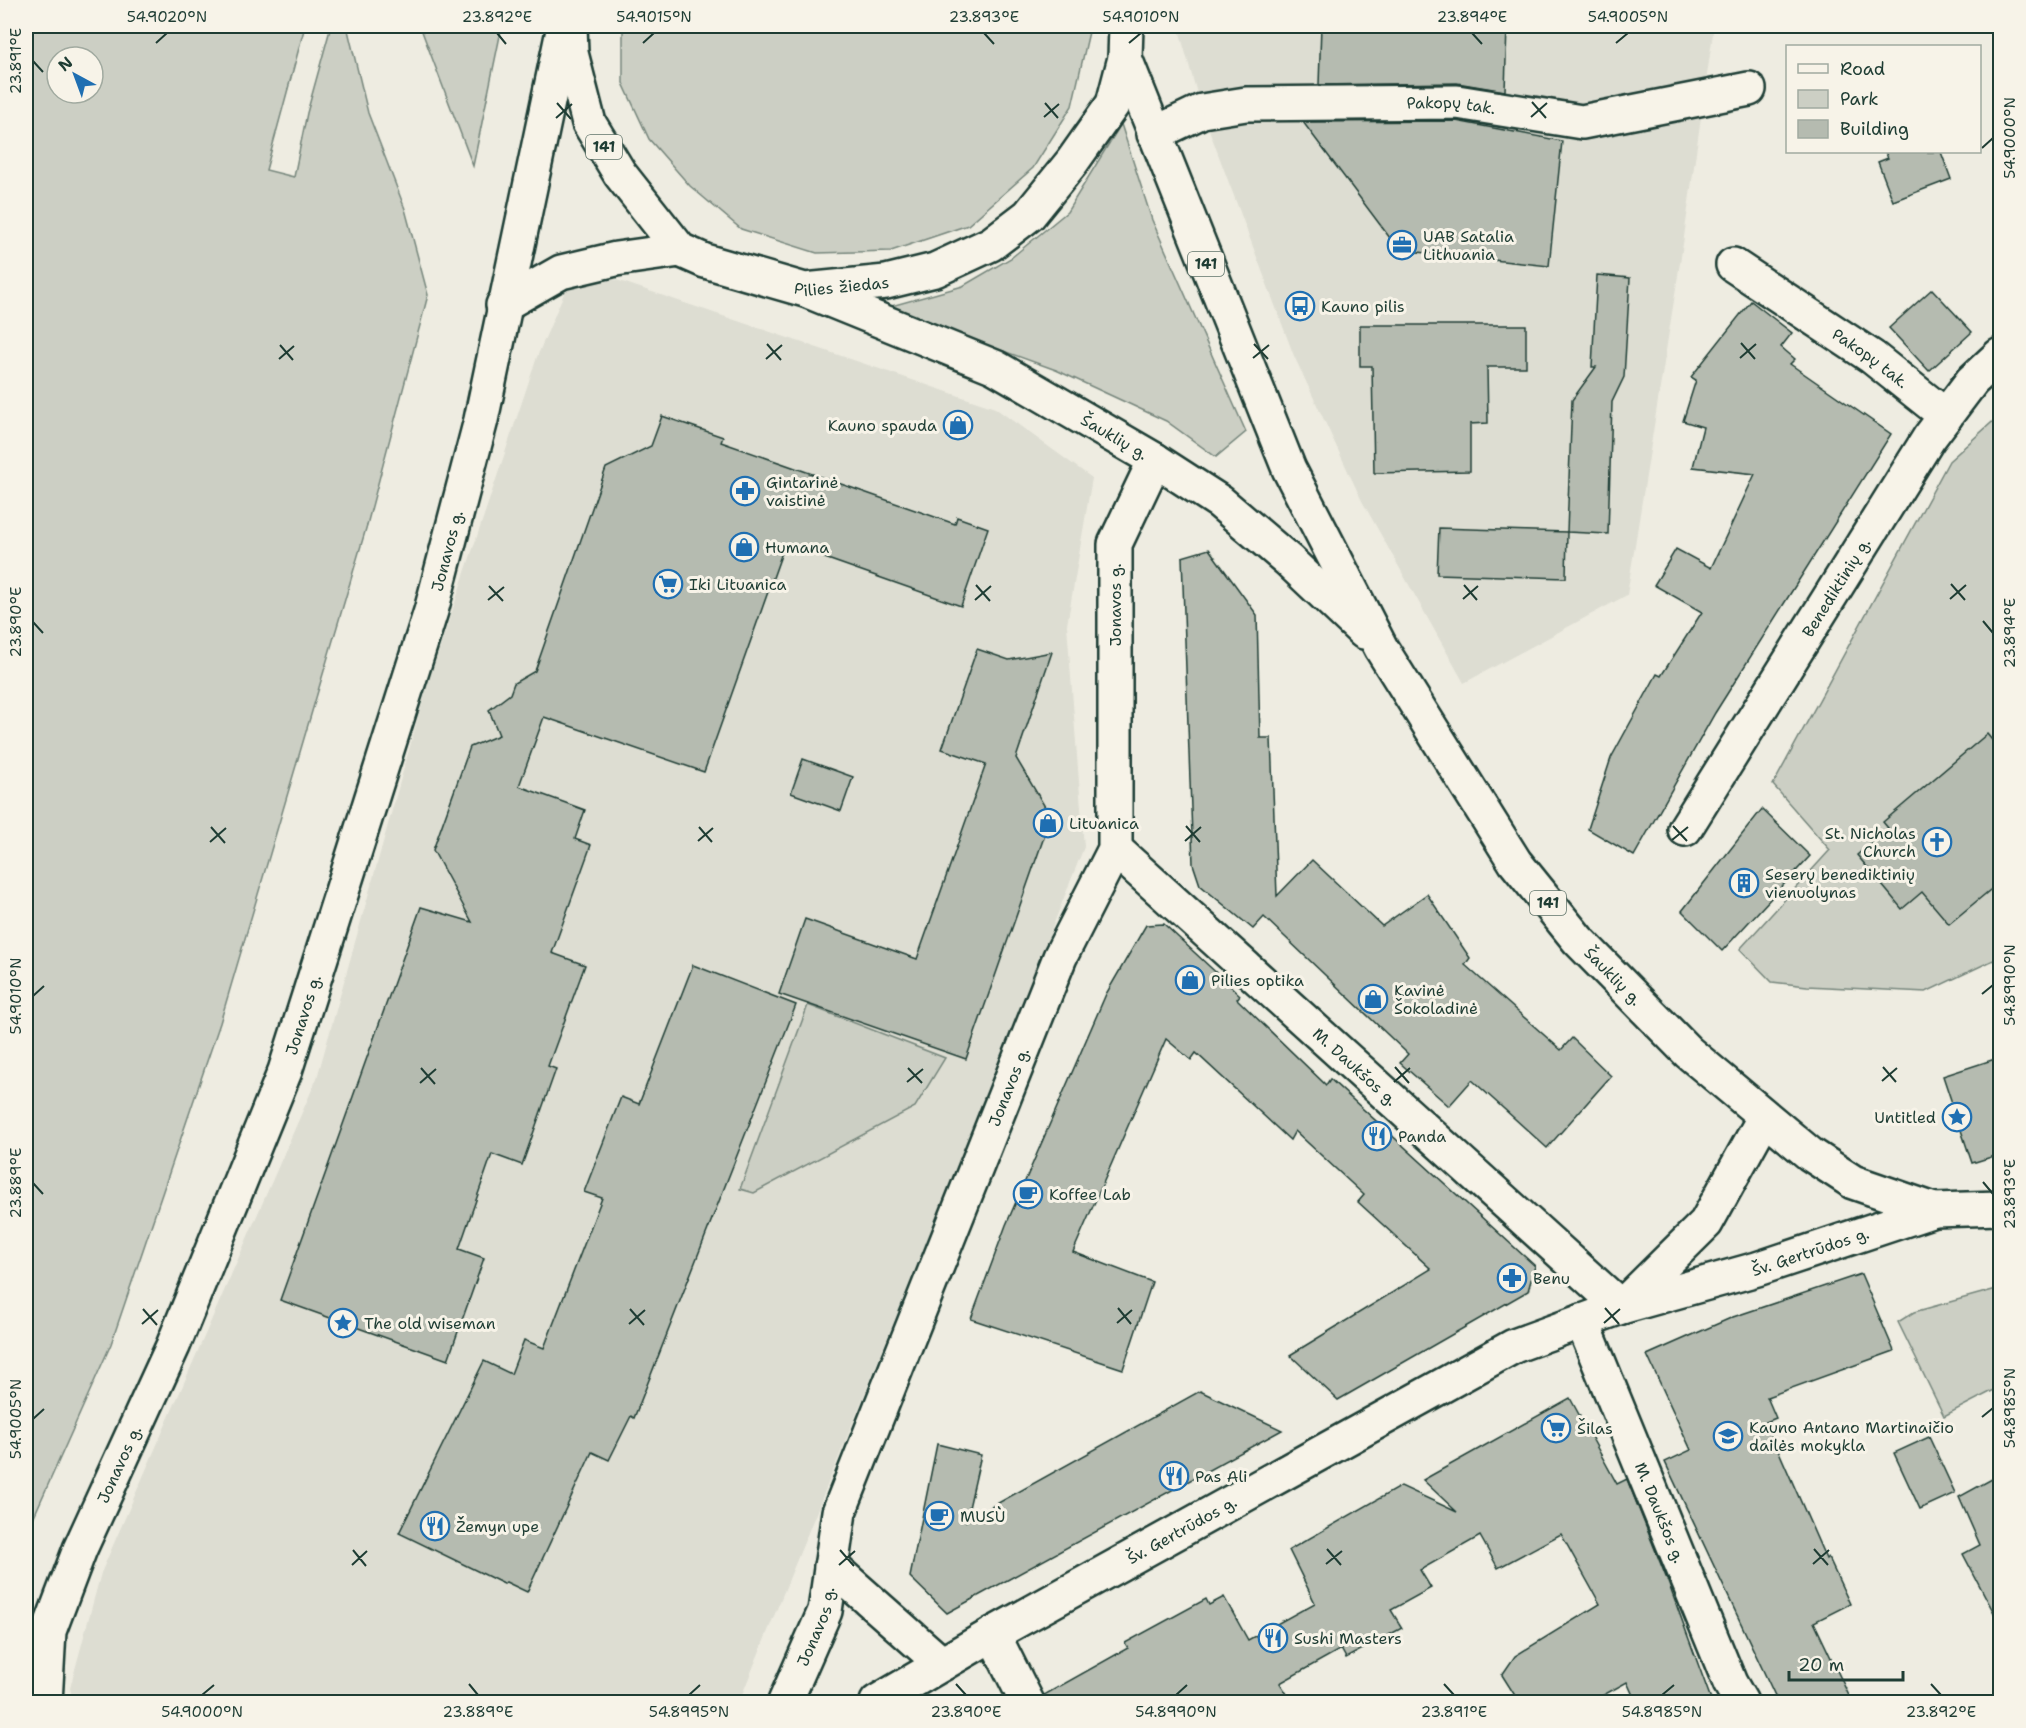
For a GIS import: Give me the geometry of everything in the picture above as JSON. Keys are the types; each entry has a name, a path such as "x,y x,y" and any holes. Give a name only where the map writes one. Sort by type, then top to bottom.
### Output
{"street":[{"name":"Jonavos g.","path":"45,1702 49,1631 80,1549 173,1346 285,1071 431,611 481,420 503,305 564,26"},
{"name":"Pilies žiedas","path":"570,26 571,53 589,123 620,174 680,250 705,261 805,290 896,280 935,270 991,244 1029,215 1079,153 1113,104 1125,58 1126,26"},
{"name":"141","path":"1125,58 1154,134"},
{"name":"Pakopų tak.","path":"1154,134 1202,111 1246,104 1457,102 1582,122 1749,89"},
{"name":"Šauklių g.","path":"1154,134 1288,469 1381,648 1515,862 1578,940 1688,1052 1764,1118 1810,1154 1853,1182 1934,1210"},
{"path":"503,305 561,272 616,259 680,250"},
{"name":"Pakopų tak.","path":"1733,265 1872,357 1946,416"},
{"name":"Šauklių g.","path":"805,290 996,368 1155,460 1220,502 1288,560 1381,648"},
{"name":"Benediktinių g.","path":"1685,829 1929,438 1972,381 2001,355"},
{"name":"Jonavos g.","path":"785,1702 825,1611 839,1512 1060,957 1115,849 1115,544 1155,460"},
{"name":"M. Daukšos g.","path":"1115,849 1620,1308"},
{"name":"Šv. Gertrūdos g.","path":"1620,1308 1706,1223 1764,1118"},
{"name":"Šv. Gertrūdos g.","path":"877,1702 993,1634 1514,1346 1620,1308 1757,1269 1934,1210 2001,1208"},
{"name":"M. Daukšos g.","path":"1582,1321 1730,1683 1741,1702"},
{"path":"831,1566 942,1664"},
{"path":"993,1634 1027,1702"}],"shaded area":[{"path":"1178,26 1714,26 1683,244 1627,595 1464,683 1362,501 1294,356 1202,111"},
{"path":"593,272 995,408 1092,478 1067,625 1084,847 988,1091 739,1702 73,1702 70,1688 101,1573 317,1078 426,689 537,357 571,277"}],"green space":[{"path":"26,26 305,26 266,170 294,177 307,113 331,26 347,26 368,113 405,209 428,295 367,525 220,1023 111,1344 26,1534"},
{"path":"420,26 502,26 473,166"},
{"path":"623,26 1089,26 1089,32 1072,106 1033,168 968,225 891,251 817,253 741,229 690,186 649,139 623,83"},
{"path":"1121,124 1152,220 1246,432 1216,457 1166,421 1056,370 884,308 963,286 1011,258 1067,212"},
{"path":"2000,415 2000,957 1926,992 1772,982 1740,949 1830,850 1773,785 1949,461"},
{"path":"808,1005 945,1058 915,1107 754,1193 740,1189"},
{"path":"2000,1288 2000,1387 1944,1416 1898,1322 1914,1312"}],"building":[{"path":"1321,26 1507,26 1505,91 1457,83 1319,85"},
{"path":"1456,121 1562,141 1549,266 1399,250 1303,122"},
{"path":"1886,153 1941,153 1951,179 1893,201 1878,162 1888,158"},
{"path":"1597,275 1630,278 1624,377 1612,402 1608,534 1567,532 1572,400 1596,367 1592,367"},
{"path":"1932,289 1972,332 1929,371 1889,328"},
{"path":"1751,301 1792,333 1781,347 1795,359 1790,364 1891,434 1715,713 1634,856 1588,829 1611,758 1657,674 1661,676 1702,612 1654,585 1676,549 1711,568 1755,474 1693,467 1703,427 1683,421 1696,380 1691,377"},
{"path":"1360,325 1526,325 1526,367 1487,367 1488,423 1470,424 1470,471 1374,473 1372,366 1360,366"},
{"path":"662,416 723,437 721,442 955,524 957,517 988,528 961,606 785,544 704,772 544,717 519,786 585,810 575,839 591,845 552,953 585,965 548,1066 556,1069 522,1165 492,1154 459,1249 484,1258 448,1360 280,1300 421,907 472,922 433,850 470,747 499,735 489,710 510,694 514,683 535,671 606,468 651,446"},
{"path":"1439,528 1567,532 1566,578 1437,574"},
{"path":"1209,549 1257,615 1260,738 1271,738 1277,896 1312,860 1382,926 1427,894 1470,958 1465,965 1561,1050 1572,1038 1611,1076 1547,1148 1472,1080 1449,1106 1400,1063 1408,1054 1264,917 1253,929 1200,885 1193,864 1182,557"},
{"path":"977,649 1009,660 1052,652 1016,758 1051,817 966,1059 779,994 805,919 917,959 986,764 942,749"},
{"name":"St. Nicholas Church","path":"1987,734 2001,751 2001,881 1949,924 1922,892 1902,909 1857,855 1888,828 1883,822"},
{"path":"803,759 853,777 841,811 791,793"},
{"name":"Seserų benediktinių vienuolynas","path":"1762,809 1810,856 1722,951 1682,911"},
{"path":"1164,924 1240,995 1237,999 1326,1085 1330,1079 1535,1266 1528,1291 1338,1400 1290,1355 1431,1269 1358,1202 1364,1195 1295,1131 1290,1140 1196,1053 1191,1060 1166,1039 1073,1252 1152,1282 1123,1369 971,1319 1006,1225 1106,994 1146,925"},
{"path":"693,965 796,1005 634,1418 631,1416 609,1460 592,1452 527,1592 506,1582 504,1584 399,1533 484,1361 511,1374 524,1340 544,1348 602,1198 584,1192 596,1161 621,1097 639,1104"},
{"path":"2001,1057 2001,1154 1972,1163 1943,1076"},
{"name":"Kauno Antano Martinaičio dailės mokykla","path":"1861,1274 1894,1351 1767,1397 1776,1418 1766,1422 1826,1559 1828,1557 1850,1604 1814,1622 1852,1702 1778,1702 1665,1462 1691,1450 1647,1355 1733,1317"},
{"path":"1200,1391 1282,1430 947,1613 910,1577 937,1444 981,1455 966,1521"},
{"path":"1570,1398 1617,1484 1627,1479 1712,1702 1636,1702 1627,1682 1591,1702 1519,1702 1502,1675 1515,1656 1600,1604 1561,1534 1498,1568 1480,1536 1420,1570 1431,1588 1391,1610 1402,1628 1346,1658 1341,1649 1280,1683 1292,1702 1046,1702 1044,1695 1128,1648 1125,1643 1206,1599 1209,1605 1224,1597 1248,1640 1315,1603 1289,1550 1401,1486 1457,1512 1423,1480"},
{"path":"1929,1437 1955,1493 1920,1509 1894,1453"},
{"path":"2001,1474 2001,1626 1963,1554 1980,1545 1959,1497"}],"place":[{"name":"UAB Satalia Lithuania","path":"1402,245"},
{"name":"Kauno pilis","path":"1300,306"},
{"name":"Kauno spauda","path":"958,425"},
{"name":"Gintarinė vaistinė","path":"745,491"},
{"name":"Humana","path":"744,547"},
{"name":"Iki Lituanica","path":"668,584"},
{"name":"Lituanica","path":"1048,823"},
{"name":"St. Nicholas Church","path":"1937,842"},
{"name":"Seserų benediktinių vienuolynas","path":"1744,883"},
{"name":"Pilies optika","path":"1190,980"},
{"name":"Kavinė Šokoladinė","path":"1373,999"},
{"name":"Untitled","path":"1957,1117"},
{"name":"Panda","path":"1377,1136"},
{"name":"Koffee Lab","path":"1028,1194"},
{"name":"Benu","path":"1512,1278"},
{"name":"The old wiseman","path":"343,1323"},
{"name":"Šilas","path":"1556,1428"},
{"name":"Kauno Antano Martinaičio dailės mokykla","path":"1728,1436"},
{"name":"Pas Ali","path":"1174,1476"},
{"name":"MUSÙ","path":"939,1516"},
{"name":"Žemyn upe","path":"435,1526"},
{"name":"Sushi Masters","path":"1273,1638"}]}
